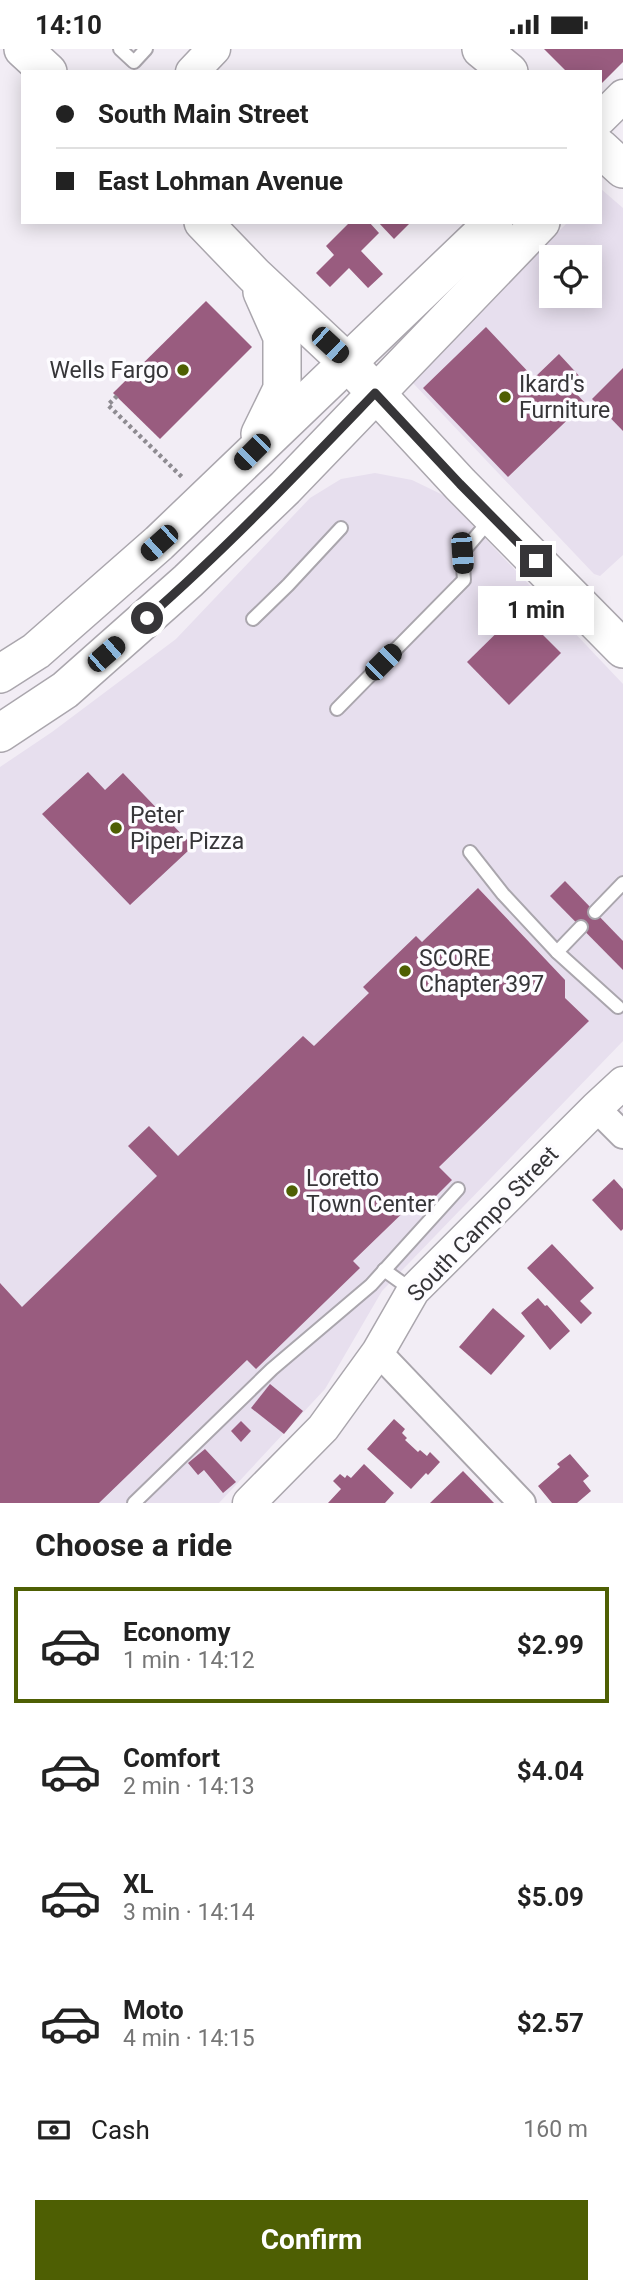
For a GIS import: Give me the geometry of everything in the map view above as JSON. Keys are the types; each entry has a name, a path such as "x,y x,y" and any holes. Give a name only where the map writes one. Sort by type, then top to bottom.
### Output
{"main road":[{"path":"481,49 507,70"},
{"path":"205,224 254,275 348,363 492,517 617,631"},
{"path":"0,674 36,652 159,543 492,224"},
{"path":"0,733 65,690 188,581 285,488 539,224"},
{"path":"252,452 282,389 282,337 254,275"},
{"path":"36,652 65,690"}],"street":[{"path":"194,70 214,49"},
{"path":"602,117 623,96"},
{"name":"South Campo Street","path":"249,1503 323,1427 378,1352 413,1291 623,1083"},
{"path":"596,1108 623,1135"},
{"path":"378,1352 522,1503"}],"lane":[{"path":"120,49 134,62 146,49"},
{"path":"337,709 464,580 462,553 492,517"},
{"path":"253,619 341,528"},
{"path":"470,852 503,894 557,952 621,1007"},
{"path":"595,912 623,883"},
{"path":"557,952 581,927"},
{"path":"134,1503 272,1369 371,1285 458,1189"},
{"path":"384,1270 413,1291"}],"path":[{"path":"117,396 108,405 204,499"}],"shaded area":[{"path":"602,190 623,208 623,555 600,576 594,574 412,382 414,376 539,251 539,308 602,308 602,245 545,245 566,224 602,224"},
{"name":"Loretto Town Center","path":"375,473 412,480 445,496 623,684 623,1041 382,1291 325,1389 219,1503 0,1503 0,767 52,732 176,639 310,498 341,479"}],"building":[{"path":"544,49 623,49 623,62 602,83 602,70 565,70"},
{"path":"348,224 371,224 379,233 361,251 383,274 368,288 349,268 330,287 316,273 334,255 326,246"},
{"path":"380,224 409,224 394,239"},
{"name":"Wells Fargo","path":"206,301 252,347 160,439 113,393"},
{"name":"Ikard's Furniture","path":"486,327 534,378 559,354 583,380 573,390 585,403 508,477 423,388"},
{"path":"623,368 623,431 592,399"},
{"path":"519,611 561,653 509,705 467,662"},
{"name":"Peter Piper Pizza","path":"88,772 105,790 123,773 189,842 189,850 130,905 42,814"},
{"path":"565,881 623,941 623,970 550,896"},
{"name":"Loretto Town Center","path":"478,888 565,980 565,998 589,1021 439,1167 452,1180 422,1210 414,1202 353,1261 360,1268 256,1369 247,1360 99,1503 0,1503 0,1283 22,1307 157,1176 128,1146 149,1126 178,1156 303,1036 314,1046 369,993 363,987 416,936 422,942"},
{"path":"614,1179 623,1189 621,1231 592,1200"},
{"path":"552,1244 594,1288 580,1301 592,1313 581,1324 527,1268"},
{"path":"538,1298 570,1331 550,1350 521,1313"},
{"path":"493,1308 525,1336 491,1375 459,1347"},
{"path":"270,1384 303,1411 284,1434 251,1408"},
{"path":"394,1419 405,1429 402,1433 407,1438 405,1440 418,1452 420,1450 427,1456 430,1452 440,1462 411,1489 367,1449"},
{"path":"241,1421 251,1431 241,1442 231,1431"},
{"path":"205,1449 236,1482 223,1493 204,1470 198,1475 188,1463"},
{"path":"570,1454 589,1476 583,1481 591,1491 577,1503 552,1503 538,1486 560,1467 557,1464"},
{"path":"364,1464 394,1493 385,1503 328,1503 341,1489 333,1481 340,1474 351,1478"},
{"path":"463,1471 494,1503 430,1503"}],"place":[{"name":"Wells Fargo","path":"183,370"},
{"name":"Ikard's Furniture","path":"505,397"},
{"name":"Peter Piper Pizza","path":"116,828"},
{"name":"SCORE Chapter 397","path":"405,971"},
{"name":"Loretto Town Center","path":"292,1191"}],"route":[{"path":"147,618 285,488 375,393 536,561"}]}
